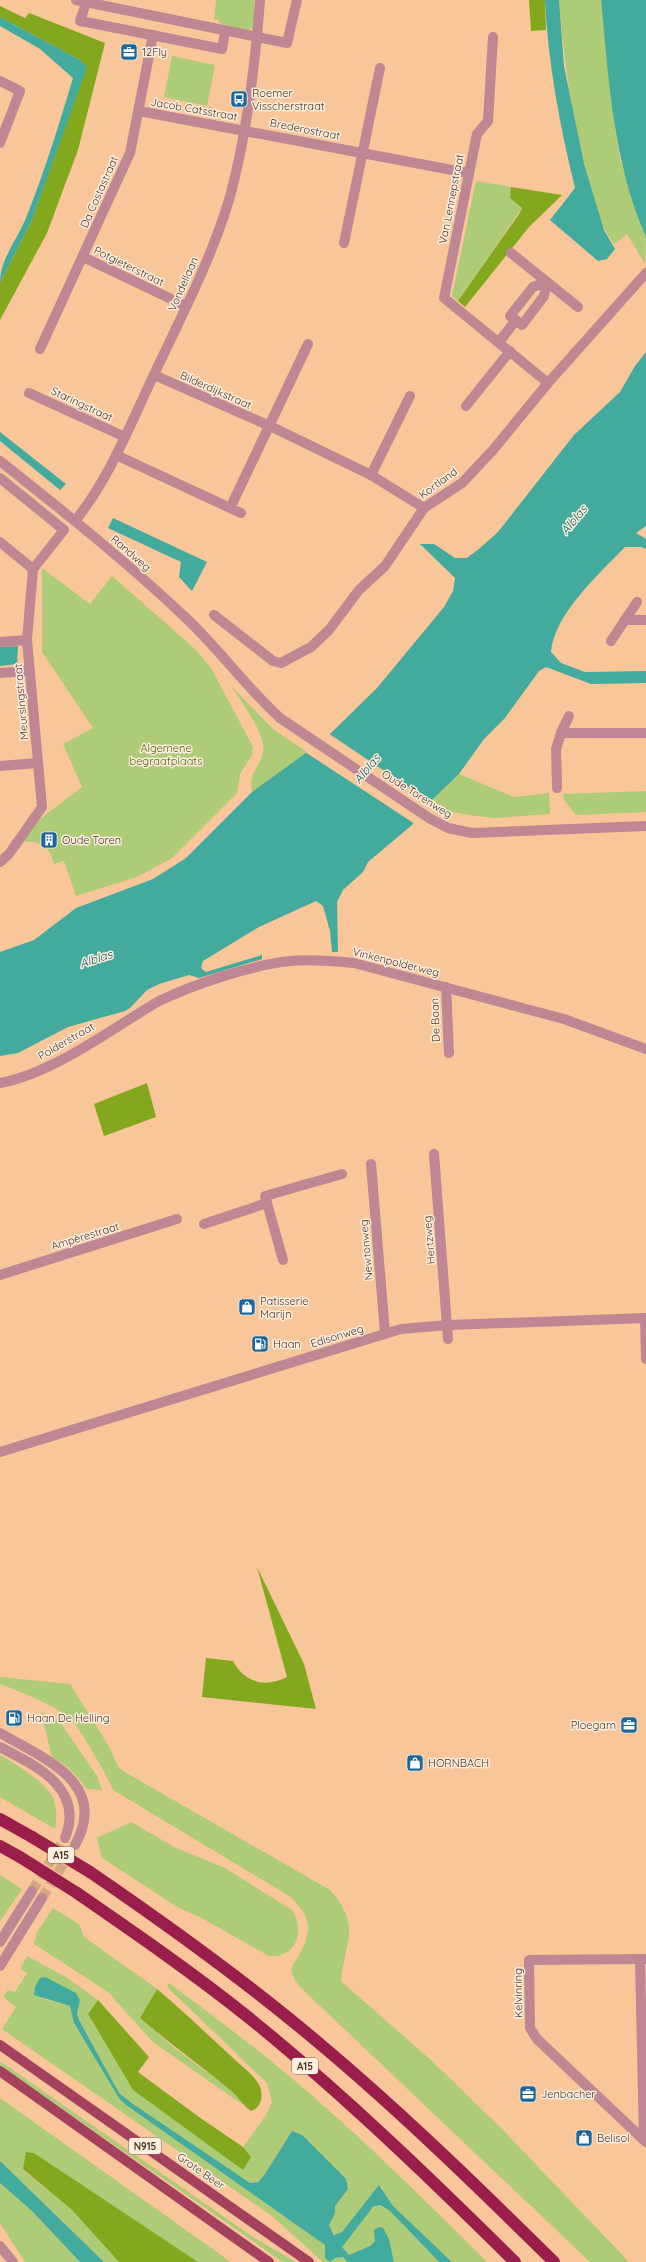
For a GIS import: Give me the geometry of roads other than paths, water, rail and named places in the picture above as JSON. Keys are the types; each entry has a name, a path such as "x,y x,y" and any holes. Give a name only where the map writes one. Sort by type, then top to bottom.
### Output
{"highway":[{"name":"A15","path":"0,1819 90,1872 189,1942 320,2044 444,2155 554,2262"},
{"name":"A15","path":"0,1846 77,1892 203,1982 260,2028 376,2128 515,2262"}],"main road":[{"name":"Grote Beer","path":"0,2045 309,2262"},
{"name":"N915","path":"0,2071 269,2262"}],"street":[{"path":"76,0 225,32 288,43 297,0"},
{"name":"Vondellaan","path":"75,520 90,502 116,455 209,255 228,200 244,130 257,38 260,0"},
{"path":"86,3 80,21 222,48 225,32"},
{"name":"Da Costastraat","path":"40,349 130,153 140,111 153,35"},
{"name":"Van Lennepstraat","path":"493,37 488,121 477,134 444,298 548,383"},
{"path":"344,243 380,68"},
{"path":"0,80 20,90 0,143"},
{"name":"Jacob Catsstraat","path":"140,111 244,130"},
{"name":"Brederostraat","path":"244,130 468,173"},
{"path":"511,253 578,307"},
{"name":"Potgieterstraat","path":"83,257 186,306"},
{"name":"Kortland","path":"214,615 273,661 281,663 311,646 329,630 360,590 385,566 424,508 462,483 493,450 548,383 646,273"},
{"path":"547,282 544,296 522,325 510,316 533,287 547,282"},
{"path":"499,342 516,320"},
{"path":"234,502 308,344"},
{"path":"466,406 510,351"},
{"name":"Bilderdijkstraat","path":"154,375 270,426 371,475 424,508"},
{"name":"Staringstraat","path":"29,393 125,437"},
{"path":"371,475 410,396"},
{"path":"116,455 241,513"},
{"name":"Randweg","path":"0,461 75,520 187,618 236,673"},
{"path":"0,478 64,530 33,569 0,542"},
{"name":"Meursingstraat","path":"0,862 10,854 42,807 27,640 33,569"},
{"path":"611,641 637,602"},
{"path":"625,620 646,620"},
{"path":"0,642 27,640"},
{"path":"0,673 30,671"},
{"name":"Oude Torenweg","path":"236,673 280,718 429,818 448,828 472,833 646,826"},
{"path":"556,788 556,749 561,733 569,716"},
{"path":"561,733 646,733"},
{"path":"0,766 37,763"},
{"name":"Vinkenpolderweg","path":"140,1012 176,993 248,970 289,961 324,960 354,963 446,994 564,1019 646,1049"},
{"name":"De Baan","path":"446,994 449,1053"},
{"name":"Polderstraat","path":"0,1083 21,1079 52,1064 140,1012"},
{"name":"Hertzweg","path":"434,1154 448,1339"},
{"name":"Newtonweg","path":"371,1164 385,1333"},
{"path":"283,1260 265,1196 342,1174"},
{"path":"204,1224 267,1203"},
{"name":"Ampèrestraat","path":"0,1275 177,1219"},
{"path":"645,1318 646,1358"},
{"name":"Edisonweg","path":"0,1452 385,1333 420,1326 645,1318"},
{"path":"0,1733 55,1765 78,1786 85,1813 81,1834 75,1845"},
{"path":"0,1747 29,1763 54,1780 62,1791 70,1811 68,1829 65,1838"},
{"path":"0,1942 32,1891"},
{"path":"0,1966 42,1898"},
{"name":"Kelvinring","path":"643,1960 529,1960 530,2028 537,2039 645,2141"},
{"path":"643,1960 645,2141"},
{"path":"0,2246 13,2262"}],"water":[{"path":"545,0 559,0 564,66 584,164 604,230 615,249 607,259 598,261 550,220 575,188 564,141 552,71"},
{"path":"601,0 646,0 646,237 626,180 619,150 610,91"},
{"path":"0,17 80,60 87,67 32,220 0,283 6,258 26,218 39,184 73,78 40,49 0,26"},
{"name":"Alblas","path":"646,352 646,526 636,533 646,539 646,549 641,547 625,547 591,582 569,609 560,623 554,638 551,652 561,663 585,672 646,671 646,683 591,684 546,667 539,671 505,718 484,739 459,774 432,800 412,825 368,862 363,872 343,890 337,902 338,952 332,952 330,931 323,906 316,901 259,927 203,961 201,968 206,972 262,955 262,959 199,978 189,975 159,984 147,990 130,1008 125,1011 68,1027 18,1053 0,1056 0,952 34,940 76,908 153,879 186,858 252,792 332,732 377,688 444,607 453,591 455,578 420,544 434,544 455,558 467,558 480,548 498,532 574,435 620,392 635,366"},
{"path":"0,432 66,484 60,490 0,441"},
{"path":"113,518 207,562 192,591 179,577 181,562 108,528"},
{"path":"18,646 17,664 0,666 0,647"},
{"path":"45,1977 76,1993 80,2000 77,2014 79,2020 119,2093 133,2104 250,2183 258,2182 265,2174 292,2131 302,2135 346,2179 348,2189 335,2206 335,2213 329,2225 334,2235 342,2232 379,2185 393,2206 452,2262 439,2262 390,2211 380,2205 373,2207 342,2247 349,2255 370,2246 375,2241 374,2230 379,2227 383,2228 389,2239 394,2262 348,2262 343,2257 335,2258 330,2262 325,2258 325,2245 126,2105 119,2098 74,2023 70,2006 34,1995 35,1987 40,1978"},
{"path":"0,2161 104,2262 80,2262 32,2211 0,2183"}],"tunnel":[{"path":"32,1891 65,1838"},
{"path":"42,1898 75,1845"}],"place":[{"name":"12Fly","path":"129,52"},
{"name":"Roemer Visscherstraat","path":"239,99"},
{"name":"Oude Toren","path":"49,840"},
{"name":"Patisserie Marijn","path":"247,1307"},
{"name":"Haan","path":"260,1344"},
{"name":"Haan De Helling","path":"14,1718"},
{"name":"Ploegam","path":"629,1725"},
{"name":"HORNBACH","path":"415,1763"},
{"name":"Jenbacher","path":"528,2094"},
{"name":"Belisol","path":"584,2138"}],"park label":[{"name":"Algemene begraafplaats","path":"166,754"}]}
